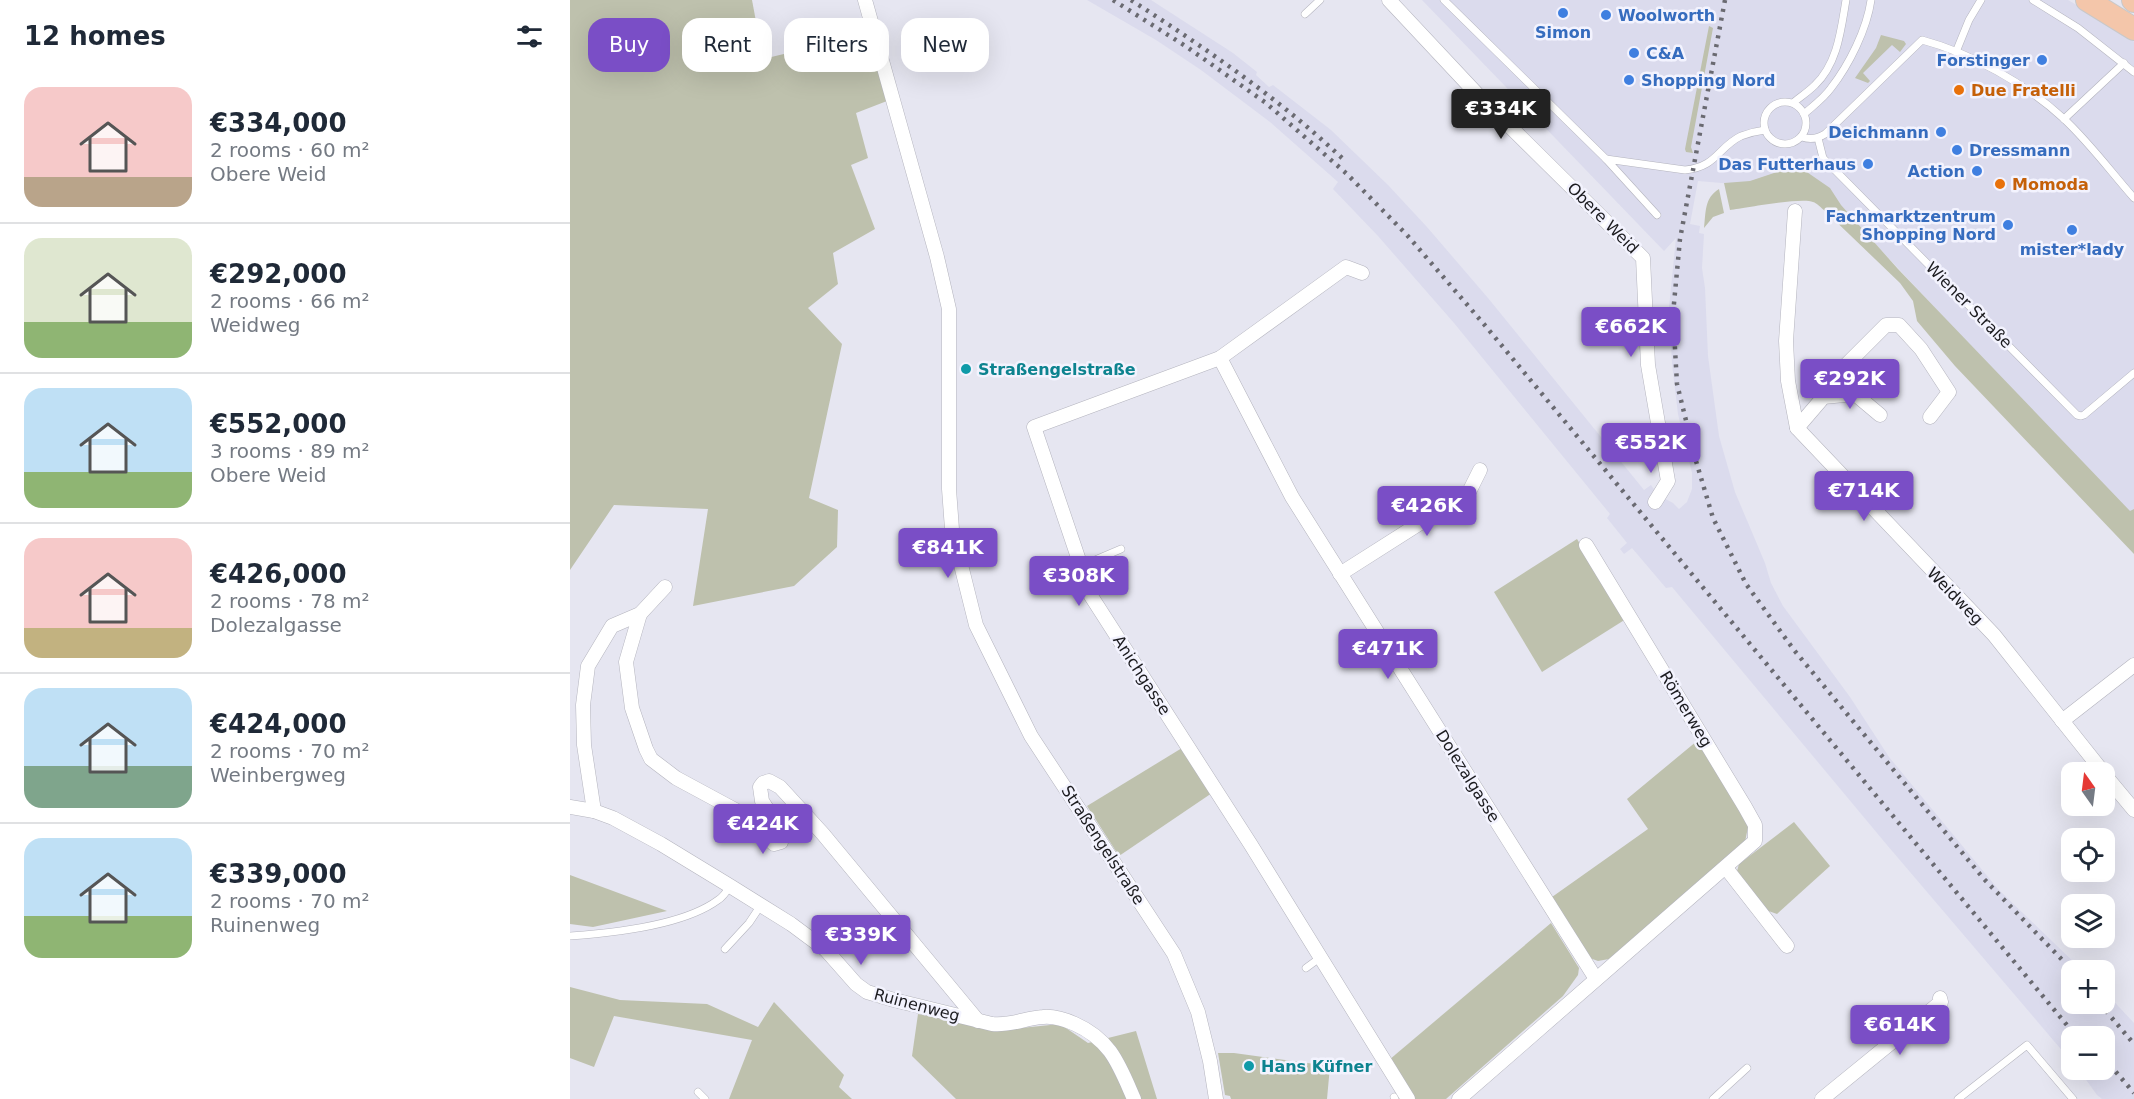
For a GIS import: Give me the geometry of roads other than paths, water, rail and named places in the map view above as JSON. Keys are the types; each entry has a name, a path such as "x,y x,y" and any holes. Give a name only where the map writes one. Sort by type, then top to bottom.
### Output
{"main road":[{"path":"2087,0 2134,29"}],"street":[{"name":"Straßengelstraße","path":"865,0 937,257 949,309 949,489 952,529 976,625 1032,736 1174,954 1197,1012 1210,1061 1216,1099"},
{"name":"Obere Weid","path":"1389,0 1478,94 1643,258 1648,365 1668,481 1655,502"},
{"path":"1795,211 1786,341 1788,381 1797,428"},
{"name":"Anichgasse","path":"1362,273 1346,267 1220,358 1034,427 1091,596 1319,950 1408,1099"},
{"path":"1797,428 1823,397 1833,378 1886,325 1895,324 1899,325 1921,349 1949,392 1930,417"},
{"name":"Dolezalgasse","path":"1220,358 1292,497 1596,979"},
{"path":"1823,397 1855,394 1880,415"},
{"name":"Weidweg","path":"1797,428 1994,635 2095,762"},
{"path":"1340,574 1469,492 1480,470"},
{"name":"Römerweg","path":"1459,1099 1755,841 1755,825 1586,545"},
{"path":"594,811 584,745 583,705 588,666 612,626 640,614 665,587"},
{"path":"640,614 626,662 632,708 651,759 676,778 739,812 774,844 781,842 783,834 762,801 760,787 769,781 780,787 837,850 978,1021"},
{"path":"2062,722 2134,665"},
{"name":"Weidweg","path":"2115,786 2134,809"},
{"name":"Ruinenweg","path":"570,807 594,811 613,818 661,843 761,905 826,950 856,984 867,992 978,1021 1006,1025 1044,1016 1069,1022 1084,1029 1099,1037 1113,1053 1134,1099"},
{"path":"1726,868 1787,946"},
{"path":"1822,1099 1941,1002 1940,998"}],"lane":[{"path":"1305,14 1320,0"},
{"path":"1444,0 1606,159 1657,215"},
{"path":"1793,103 1815,85 1829,65 1839,41 1846,0"},
{"path":"1804,114 1831,89 1842,72 1867,24 1871,0"},
{"path":"1956,52 1969,20 1981,0"},
{"path":"2033,0 2078,28 2134,72"},
{"path":"1802,137 1818,138 1839,122 1922,40 1956,52 2026,88 2064,119 2134,198"},
{"path":"2064,119 2124,63"},
{"path":"1782,102 1793,103 1804,114 1807,124 1802,137 1796,142 1782,145 1770,138 1765,130 1764,119 1770,108 1782,102"},
{"path":"1606,159 1684,170 1694,169 1715,159 1741,136 1765,130"},
{"name":"Wiener Straße","path":"1818,138 1823,158 2077,415 2084,415 2134,373"},
{"path":"1081,566 1122,549"},
{"path":"570,936 637,928 694,914 720,899 730,886"},
{"path":"725,949 761,905"},
{"path":"1306,968 1319,950"},
{"path":"1958,1099 2027,1045 2073,1099"},
{"path":"1713,1099 1747,1068"},
{"path":"698,1092 705,1099"}],"railway":[{"path":"1113,0 1187,47 1266,103 1347,174 1407,235 1483,323 2068,1026"},
{"path":"1131,0 1240,74 1292,114 1342,158"},
{"path":"1725,0 1680,239 1673,314 1677,384 1713,518 1746,584 1794,650 1984,879 2062,960"},
{"path":"2108,1014 2134,1044"},
{"path":"2115,1071 2134,1093"}],"place":[{"name":"Simon","path":"1563,13"},
{"name":"Woolworth","path":"1606,15"},
{"name":"C&A","path":"1634,53"},
{"name":"Forstinger","path":"2042,60"},
{"name":"Shopping Nord","path":"1629,80"},
{"name":"Due Fratelli","path":"1959,90"},
{"name":"Deichmann","path":"1941,132"},
{"name":"Dressmann","path":"1957,150"},
{"name":"Das Futterhaus","path":"1868,164"},
{"name":"Action","path":"1977,171"},
{"name":"Momoda","path":"2000,184"},
{"name":"Fachmarktzentrum Shopping Nord","path":"2008,225"},
{"name":"mister*lady","path":"2072,230"},
{"name":"Straßengelstraße","path":"966,369"},
{"name":"Hans Küfner","path":"1249,1066"}]}
